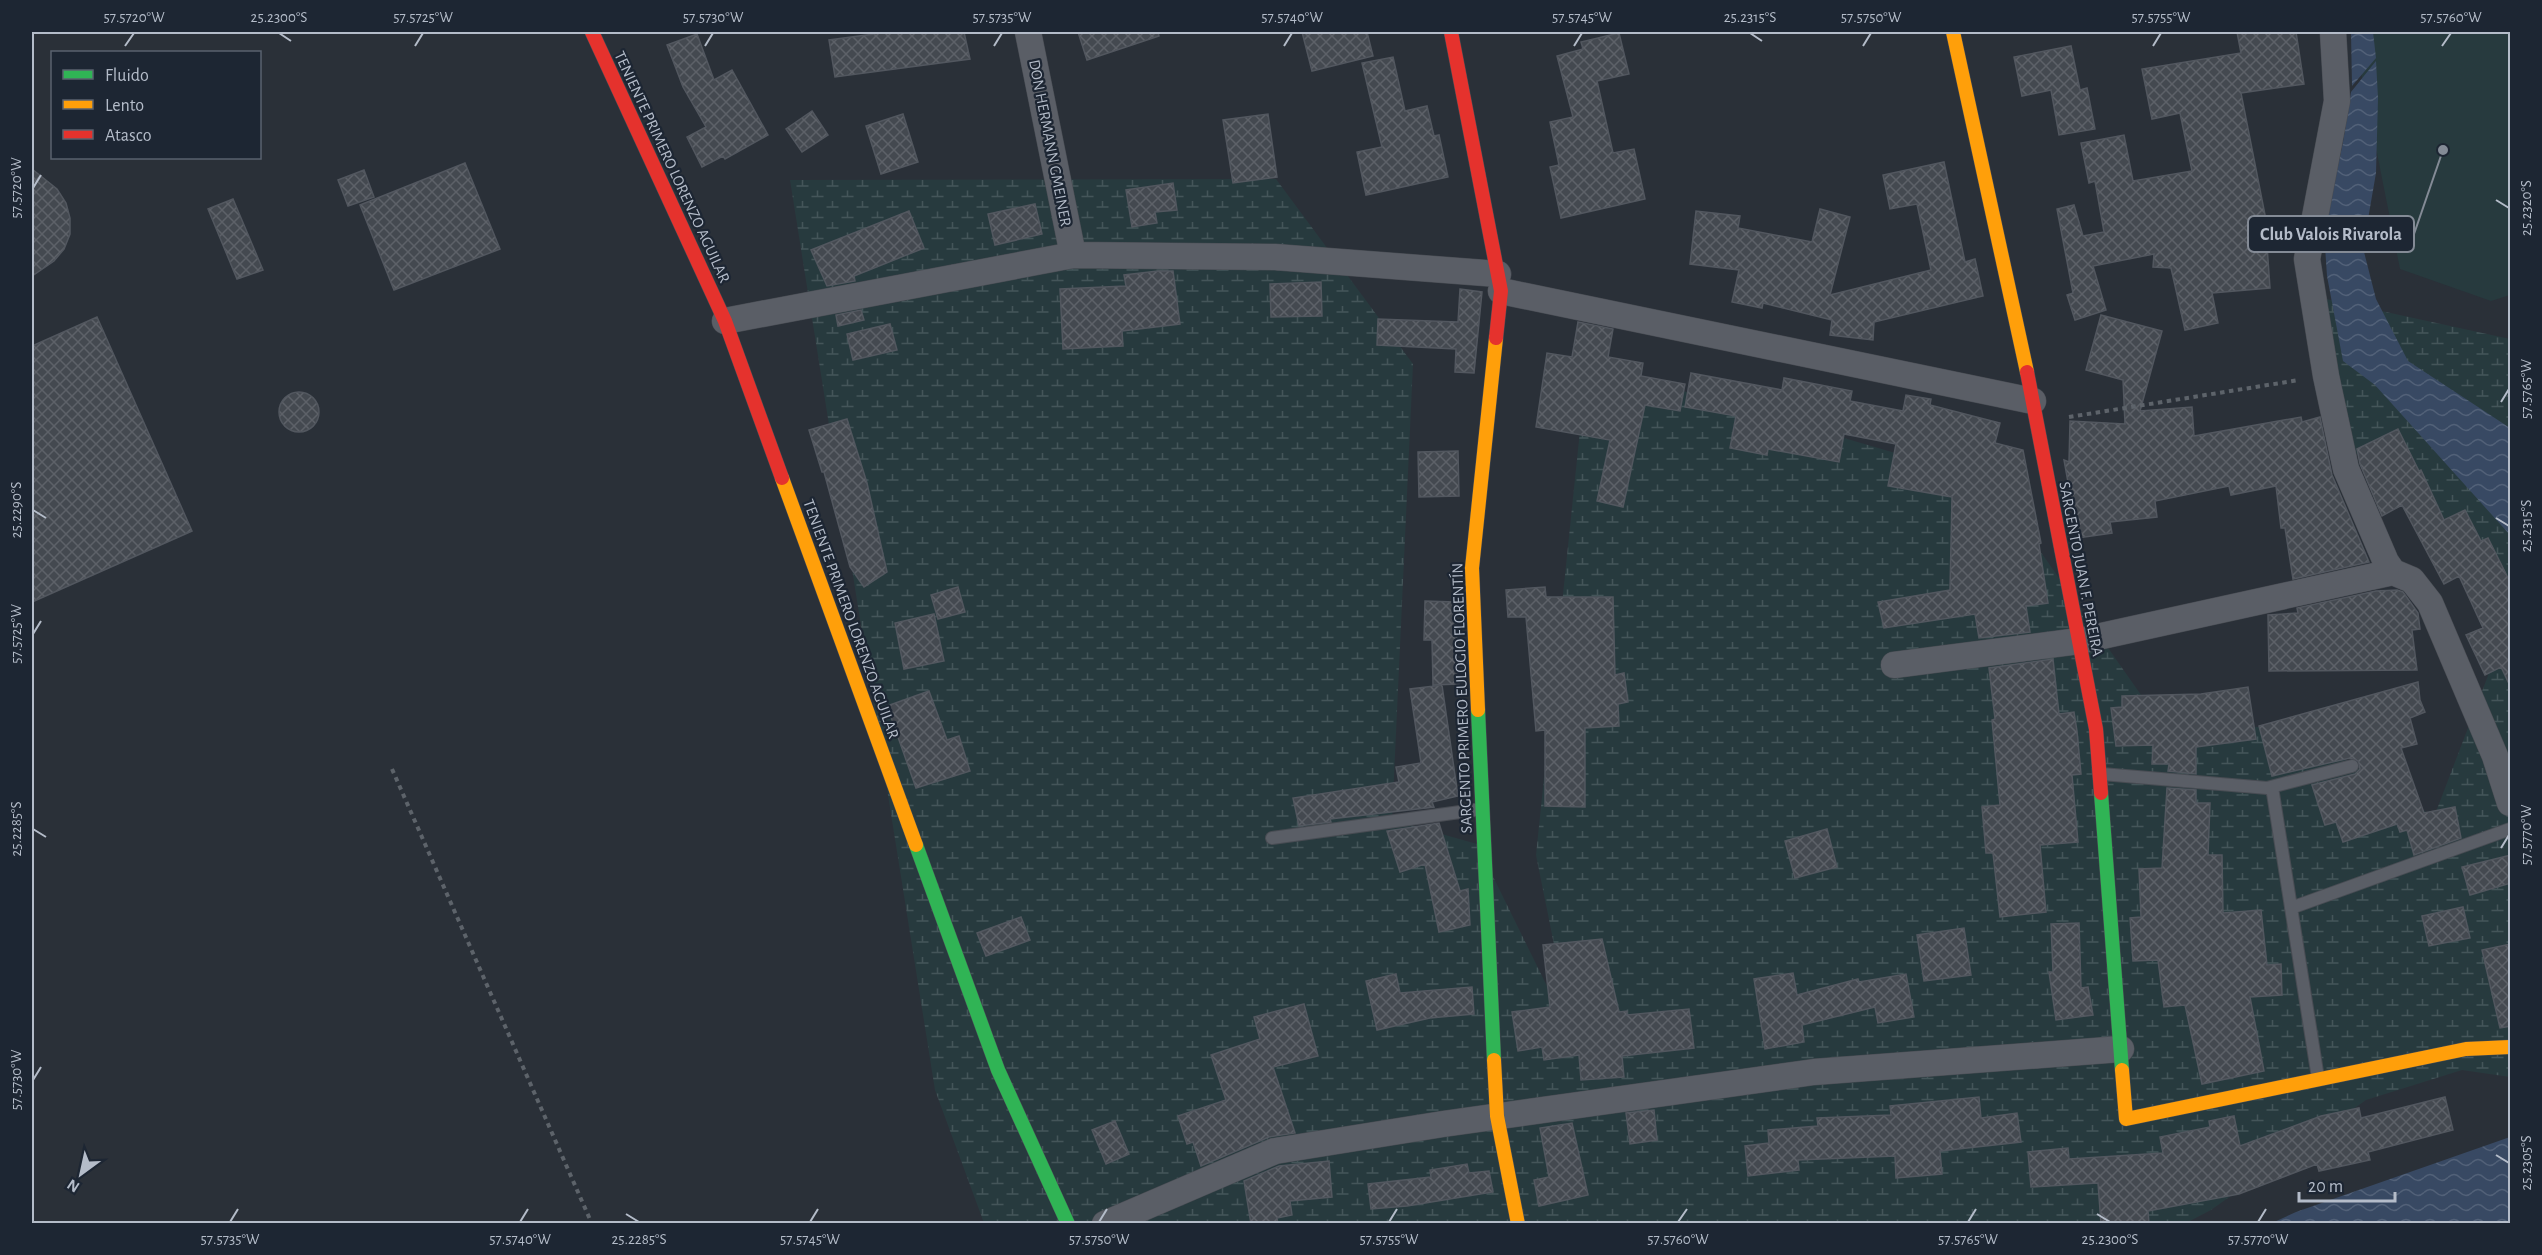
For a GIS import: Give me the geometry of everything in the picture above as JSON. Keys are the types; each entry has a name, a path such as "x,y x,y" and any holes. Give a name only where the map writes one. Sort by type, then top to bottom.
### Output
{"street":[{"name":"TENIENTE PRIMERO LORENZO AGUILAR","path":"592,32 725,321 998,1070 1068,1224"},
{"name":"DON HERMANN GMEINER","path":"1028,32 1073,255"},
{"name":"SARGENTO PRIMERO EULOGIO FLORENTÍN","path":"1451,32 1500,283 1472,568 1497,1116 1518,1224"},
{"name":"SARGENTO JUAN F. PEREIRA","path":"1953,32 2035,412 2096,729 2126,1119 2318,1080"},
{"path":"2333,32 2337,101 2307,259 2326,375 2346,469 2386,562 2393,572 2412,580 2430,603 2495,756 2511,803"},
{"path":"725,321 1073,255 1275,257 1500,283 2035,412"},
{"path":"1894,665 2079,642 2393,572"},
{"path":"2318,1080 2466,1049 2511,1047"},
{"path":"1105,1224 1275,1151 1497,1116 1814,1072 2121,1049"}],"lane":[{"path":"2100,774 2272,787 2352,766"},
{"path":"2272,787 2318,1080"},
{"path":"1272,838 1483,809"},
{"path":"2291,908 2511,830"}],"path":[{"path":"2035,412 2326,375"},
{"path":"392,769 592,1224"}],"green space":[{"path":"2353,32 2510,32 2510,295 2491,301 2400,269"},
{"path":"1276,179 1413,364 1392,820 1477,844 1573,1039 1536,855 1587,363 1991,481 2160,722 2298,729 2434,817 2510,618 2510,1077 2462,1070 2366,1100 2211,1210 2186,1223 984,1223 935,1090 790,180"},
{"path":"2317,297 2510,339 2510,610 2348,445"}],"water":[{"path":"2351,32 2373,32 2376,58 2352,86"},
{"path":"2376,61 2378,98 2376,173 2363,248 2376,299 2408,361 2510,428 2510,535 2375,385 2343,361 2327,276 2324,231 2351,92"},
{"path":"2510,1137 2510,1223 2272,1223 2296,1212"}],"building":[{"path":"874,32 964,32 970,59 835,77 829,40 874,34"},
{"path":"1078,32 1158,32 1159,36 1087,60"},
{"path":"1302,32 1367,32 1373,56 1312,71"},
{"path":"2237,32 2296,32 2304,84 2241,93 2268,230 2266,231 2270,288 2212,293 2218,323 2185,330 2171,268 2153,267 2154,254 2093,266 2106,310 2075,320 2067,295 2073,293 2057,209 2074,205 2083,236 2104,232 2095,181 2089,183 2081,143 2124,135 2133,181 2192,171 2180,113 2152,119 2142,69 2241,53"},
{"path":"1619,33 1629,74 1597,81 1613,153 1634,149 1645,199 1561,218 1550,167 1559,165 1550,122 1573,117 1557,56 1583,49 1581,42"},
{"path":"697,34 714,80 732,70 768,135 725,159 723,156 702,167 687,137 706,127 683,87 667,45"},
{"path":"2071,46 2080,90 2087,88 2095,129 2059,135 2051,90 2022,96 2014,57"},
{"path":"1393,57 1405,111 1427,106 1434,136 1439,135 1448,177 1366,195 1357,152 1382,147 1362,63"},
{"path":"812,111 828,135 802,152 786,129"},
{"path":"903,114 918,162 881,174 866,126"},
{"path":"1268,114 1277,177 1233,183 1223,120"},
{"path":"1944,162 1965,262 1975,259 1983,296 1874,322 1873,340 1830,335 1832,320 1763,303 1762,308 1732,302 1739,270 1690,264 1696,211 1740,216 1738,228 1812,242 1820,209 1850,217 1830,295 1931,270 1917,204 1890,209 1883,175"},
{"path":"465,163 500,249 394,290 360,205"},
{"path":"32,169 57,189 66,203 70,218 70,234 64,249 54,261 32,276"},
{"path":"364,170 374,197 348,206 338,180"},
{"path":"1173,183 1177,210 1155,212 1157,223 1132,227 1126,190"},
{"path":"233,199 263,270 237,279 208,209"},
{"path":"1035,204 1042,234 995,245 988,214"},
{"path":"909,211 924,248 854,276 855,281 827,286 811,250"},
{"path":"1173,271 1180,324 1122,331 1123,346 1063,349 1060,289 1126,286 1124,275"},
{"path":"1321,282 1322,316 1271,317 1270,284"},
{"path":"1460,289 1482,292 1474,373 1455,372 1456,349 1377,345 1378,319 1458,322"},
{"path":"861,310 864,320 838,326 836,315"},
{"path":"2101,315 2162,331 2140,411 2192,407 2194,436 2301,417 2302,422 2320,417 2332,475 2369,562 2293,579 2285,528 2281,528 2276,486 2231,495 2229,486 2155,501 2157,517 2110,522 2112,533 2078,538 2064,460 2069,462 2070,421 2125,424 2123,380 2086,370"},
{"path":"97,317 192,531 32,602 32,346"},
{"path":"1578,322 1613,329 1608,357 1643,363 1641,376 1685,384 1680,411 1645,405 1623,507 1597,501 1610,440 1536,427 1547,353 1572,357"},
{"path":"890,324 897,350 853,360 847,334"},
{"path":"1691,373 1782,390 1784,378 1852,391 1850,401 1903,411 1906,395 1931,399 1930,405 2000,423 1995,443 2023,450 2041,543 2039,544 2048,603 2026,606 2030,632 1979,638 1975,614 1884,628 1878,602 1950,590 1952,497 1888,486 1896,444 1844,434 1839,462 1768,449 1767,455 1730,448 1736,416 1685,407"},
{"path":"299,392 313,398 319,412 313,426 299,432 285,426 279,412 285,398"},
{"path":"847,419 867,483 887,572 864,587 850,567 824,472 822,472 809,430"},
{"path":"2398,429 2419,471 2421,470 2444,520 2465,510 2481,541 2488,538 2511,584 2511,688 2501,667 2485,675 2466,635 2483,628 2459,576 2444,584 2402,505 2382,516 2360,464 2357,449"},
{"path":"1458,451 1459,496 1419,497 1418,452"},
{"path":"958,587 965,612 938,619 931,595"},
{"path":"1545,587 1546,597 1613,597 1615,675 1624,673 1628,702 1618,704 1619,726 1585,728 1585,807 1545,806 1545,730 1536,731 1526,617 1508,617 1506,590"},
{"path":"2376,591 2403,592 2418,613 2420,629 2412,630 2417,670 2269,671 2268,615 2298,613 2297,608"},
{"path":"1425,601 1455,602 1459,684 1433,685 1432,640 1424,640"},
{"path":"934,614 944,661 904,669 895,623"},
{"path":"2053,659 2059,714 2074,712 2077,731 2081,774 2072,775 2078,842 2040,845 2046,912 2000,917 1993,853 1986,853 1982,807 2000,805 1992,720 1995,719 1989,668"},
{"path":"2418,682 2420,700 2425,712 2410,718 2417,744 2401,748 2424,813 2455,807 2461,838 2414,855 2407,830 2400,832 2397,824 2343,842 2336,822 2325,825 2312,785 2355,774 2360,769 2358,761 2350,758 2272,776 2259,726"},
{"path":"1442,685 1458,796 1432,802 1434,807 1330,819 1331,822 1299,826 1293,798 1399,782 1396,767 1421,763 1410,689"},
{"path":"2248,687 2256,739 2196,747 2196,774 2168,771 2169,764 2152,764 2153,745 2116,746 2111,708 2122,707 2122,696 2201,694"},
{"path":"929,691 947,740 959,736 970,771 916,788 887,706"},
{"path":"2167,788 2196,790 2196,803 2210,803 2208,855 2222,855 2223,913 2261,910 2267,965 2281,964 2282,995 2250,997 2264,1071 2202,1084 2185,1005 2164,1007 2158,960 2133,961 2130,918 2141,917 2139,869 2162,868"},
{"path":"1439,823 1460,891 1468,889 1470,925 1439,932 1425,864 1400,872 1387,831"},
{"path":"1827,829 1837,867 1795,878 1785,841"},
{"path":"2511,855 2511,883 2470,895 2462,867"},
{"path":"2463,907 2470,938 2429,946 2422,916"},
{"path":"1021,917 1030,940 986,956 977,933"},
{"path":"2079,923 2081,988 2088,987 2093,1015 2056,1020 2049,972 2053,972 2051,924"},
{"path":"1964,928 1971,975 1924,981 1917,935"},
{"path":"1602,939 1619,1012 1627,1011 1627,1015 1689,1009 1694,1048 1622,1056 1624,1077 1581,1080 1579,1055 1544,1060 1542,1047 1518,1051 1512,1012 1550,1007 1543,945"},
{"path":"2511,944 2511,1026 2500,1028 2482,950"},
{"path":"1793,973 1797,995 1858,979 1859,982 1906,974 1914,1017 1878,1023 1875,1007 1802,1025 1804,1042 1765,1049 1754,979"},
{"path":"1396,974 1400,993 1472,987 1474,1014 1430,1018 1377,1030 1366,981"},
{"path":"1304,1004 1318,1056 1273,1067 1295,1133 1269,1137 1201,1166 1193,1142 1187,1144 1178,1116 1226,1100 1211,1055 1260,1039 1254,1017"},
{"path":"1979,1097 1981,1118 2017,1113 2021,1142 1940,1151 1942,1174 1896,1178 1895,1156 1798,1160 1799,1170 1748,1176 1745,1146 1769,1143 1768,1130 1818,1126 1817,1118 1891,1115 1890,1106"},
{"path":"2445,1097 2453,1130 2368,1152 2370,1160 2319,1171 2317,1164 2239,1194 2148,1211 2149,1224 2101,1224 2098,1183 2031,1187 2028,1152 2068,1148 2069,1159 2163,1153 2160,1137 2210,1127 2209,1121 2234,1116 2240,1146 2321,1116 2359,1108 2361,1118"},
{"path":"1654,1110 1657,1140 1630,1144 1626,1113"},
{"path":"1115,1121 1129,1154 1106,1164 1092,1130"},
{"path":"1572,1123 1588,1195 1539,1206 1534,1180 1549,1177 1540,1128"},
{"path":"1329,1161 1332,1197 1290,1201 1292,1215 1277,1218 1278,1224 1251,1224 1244,1181 1279,1166"},
{"path":"1467,1164 1469,1173 1489,1171 1493,1192 1407,1206 1371,1209 1368,1184 1431,1177 1430,1170"}],"traffic: fast":[{"path":"1478,710 1494,1060"},
{"path":"2101,793 2122,1070"},
{"path":"916,845 998,1070 1068,1224"}],"traffic: slow":[{"path":"1953,32 2027,372"},
{"path":"1478,710 1472,568 1496,338"},
{"path":"782,478 916,845"},
{"path":"2122,1070 2126,1119 2466,1049 2510,1047"},
{"path":"1494,1060 1497,1116 1518,1224"}],"traffic: jam":[{"path":"592,32 725,321 782,478"},
{"path":"1451,32 1501,291 1496,338"},
{"path":"2027,372 2096,729 2101,793"}],"place":[{"name":"Club Valois Rivarola","path":"2443,150"}]}
